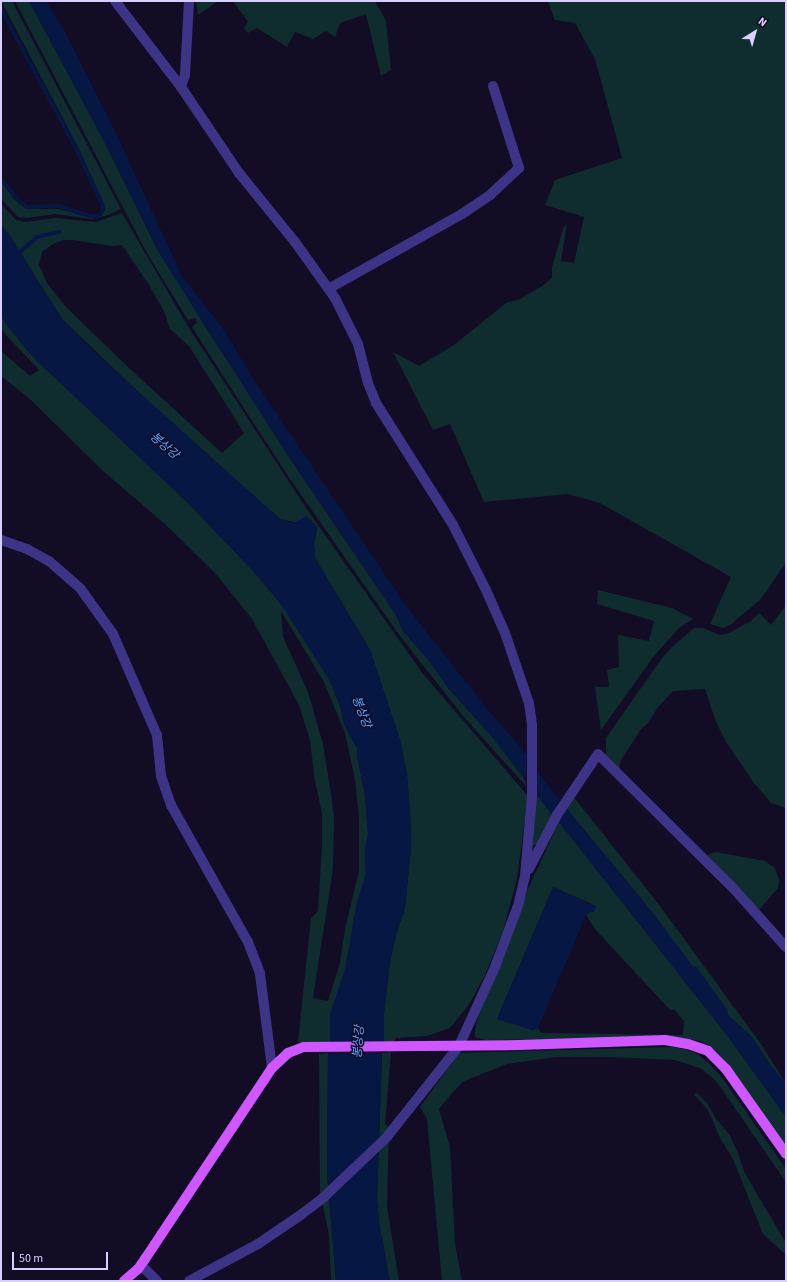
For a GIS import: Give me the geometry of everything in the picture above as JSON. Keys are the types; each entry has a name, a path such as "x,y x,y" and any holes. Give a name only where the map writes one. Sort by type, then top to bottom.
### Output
{"main road":[{"path":"124,1281 141,1265 272,1068 288,1053 304,1047 459,1046 665,1040 698,1046 708,1051 726,1069 786,1154"}],"street":[{"path":"115,1 181,87 239,173 330,288 358,344 376,403 428,484 472,560 505,633 529,703 532,724 532,796 529,849 519,903 495,967 459,1046 387,1137 323,1198 258,1244 189,1281"},
{"path":"181,87 185,75 189,1"},
{"path":"330,288 462,214 490,195 519,168 493,86"},
{"path":"1,540 27,550 48,561 80,588 113,634 157,735 161,776 172,805 248,942 260,974 272,1068"},
{"path":"525,876 557,815 598,754 733,888 786,947"},
{"path":"141,1265 156,1281"}],"green space":[{"path":"1,1 12,1 121,209 108,215 92,219 55,214 26,218 18,217 1,199 1,182 16,201 26,209 59,209 91,218 100,216 105,210 104,204 79,149"},
{"path":"15,1 29,1 104,141 157,249 287,454 396,615 403,631 430,662 448,688 494,739 525,780 526,786 464,717 400,636 290,479 192,327 197,322 195,318 188,320 149,257"},
{"path":"196,1 218,1 198,15"},
{"path":"233,1 375,1 386,21 391,70 381,76 366,14 340,23 335,37 326,31 313,39 295,32 287,47 257,28 248,33 244,28 248,22"},
{"path":"548,1 786,1 786,563 760,600 730,625 723,628 710,624 731,577 600,503 568,494 484,502 450,424 433,430 393,352 419,366 454,345 506,303 520,299 542,286 552,278 552,267 563,229 567,223 561,261 574,263 584,217 545,205 555,180 622,158 595,59 575,23 555,20"},
{"path":"1,204 16,220 26,222 55,218 96,222 122,213 187,325 306,508 423,674 528,796 517,879 503,931 485,975 470,1003 450,1028 427,1036 396,1038 394,1042 384,1041 384,1012 390,962 396,934 405,908 411,847 407,775 401,743 370,650 315,558 314,544 317,527 280,519 159,412 62,319 10,236 1,225","holes":["63,240 73,240 112,246 122,245 149,285 164,311 170,329 189,346 244,433 222,453 130,369 66,307 47,283 39,265 42,252 53,244"]},
{"path":"1,315 6,324 34,358 187,502 255,573 281,604 329,679 340,706 345,727 357,748 357,756 365,795 368,834 365,851 366,874 357,903 345,970 330,1015 330,1042 298,1042 311,918 318,911 322,845 322,813 315,781 310,740 299,705 252,619 215,573 165,524 104,472 30,399 1,376 1,351 30,376 39,370 1,328","holes":["281,611 324,682 345,733 355,780 359,816 359,871 345,929 340,963 328,1001 313,998 333,869 334,817 323,744 308,692 283,637"]},
{"path":"598,590 672,608 693,619 679,628 654,656 601,730 595,687 609,687 607,670 619,667 618,635 649,641 654,621 597,604"},
{"path":"786,605 786,808 771,803 754,783 726,742 716,722 705,689 673,691 658,707 648,723 641,729 621,760 619,770 606,755 606,738 662,658 672,647 694,628 703,628 720,635 727,634 751,621 759,613 771,625"},
{"path":"534,792 552,814 537,844 533,846"},
{"path":"573,796 660,906 761,1044 786,1084 771,1066 752,1037 718,1006 703,989 700,981 640,897 566,808"},
{"path":"559,822 726,1034 785,1115 786,1146 722,1057 712,1047 701,1041 674,1037 486,1040 475,1037 475,1029 478,1018 528,889","holes":["553,887 596,906 586,915 595,929 670,1010 675,1010 684,1022 683,1035 541,1033 538,1028 533,1030 497,1019"]},
{"path":"716,852 765,861 775,868 779,880 778,888 759,910 707,855"},
{"path":"672,1047 688,1050 700,1056 710,1064 723,1079 786,1169 786,1182 719,1085 713,1078 700,1068 675,1060 611,1057 556,1057 507,1064 464,1081 439,1109 450,1147 455,1244 462,1281 442,1281 427,1119 420,1107 459,1053"},
{"path":"391,1052 385,1124 389,1127 387,1206 399,1281 390,1281 379,1223 377,1199 382,1053"},
{"path":"328,1053 327,1174 336,1281 331,1281 329,1235 320,1192 319,1054"},
{"path":"697,1093 707,1103 716,1119 730,1136 738,1153 744,1172 786,1243 786,1255 763,1234 733,1159 720,1138 708,1110 694,1094"}],"water":[{"path":"29,1 46,1 65,32 114,129 182,276 226,333 252,377 406,606 488,710 527,755 525,780 494,739 448,688 430,662 403,631 396,615 287,454 206,328 157,249 104,141"},
{"name":"봉상강","path":"1,225 10,236 62,319 91,349 280,519 293,523 307,516 317,527 314,544 315,558 370,650 401,743 407,775 411,847 405,908 396,934 390,962 384,1012 384,1041 330,1042 330,1015 345,970 357,903 366,874 365,851 368,834 365,795 357,756 357,748 345,727 340,706 329,679 281,604 255,573 187,502 34,358 6,324 1,315"},
{"path":"537,771 560,800 552,814 534,792"},
{"path":"566,808 653,913 697,972 703,989 718,1006 752,1037 771,1066 786,1084 786,1117 726,1034 559,822"},
{"path":"553,887 596,907 594,912 590,912 586,915 538,1028 533,1030 497,1019"},
{"path":"382,1053 377,1199 379,1223 390,1281 336,1281 327,1174 328,1054"}],"waterway":[{"path":"1,9 77,150 102,204 103,210 99,216 91,216 59,206 27,207 18,200 1,179"},
{"path":"20,252 37,237 59,232"},
{"path":"692,972 721,1012"}]}
